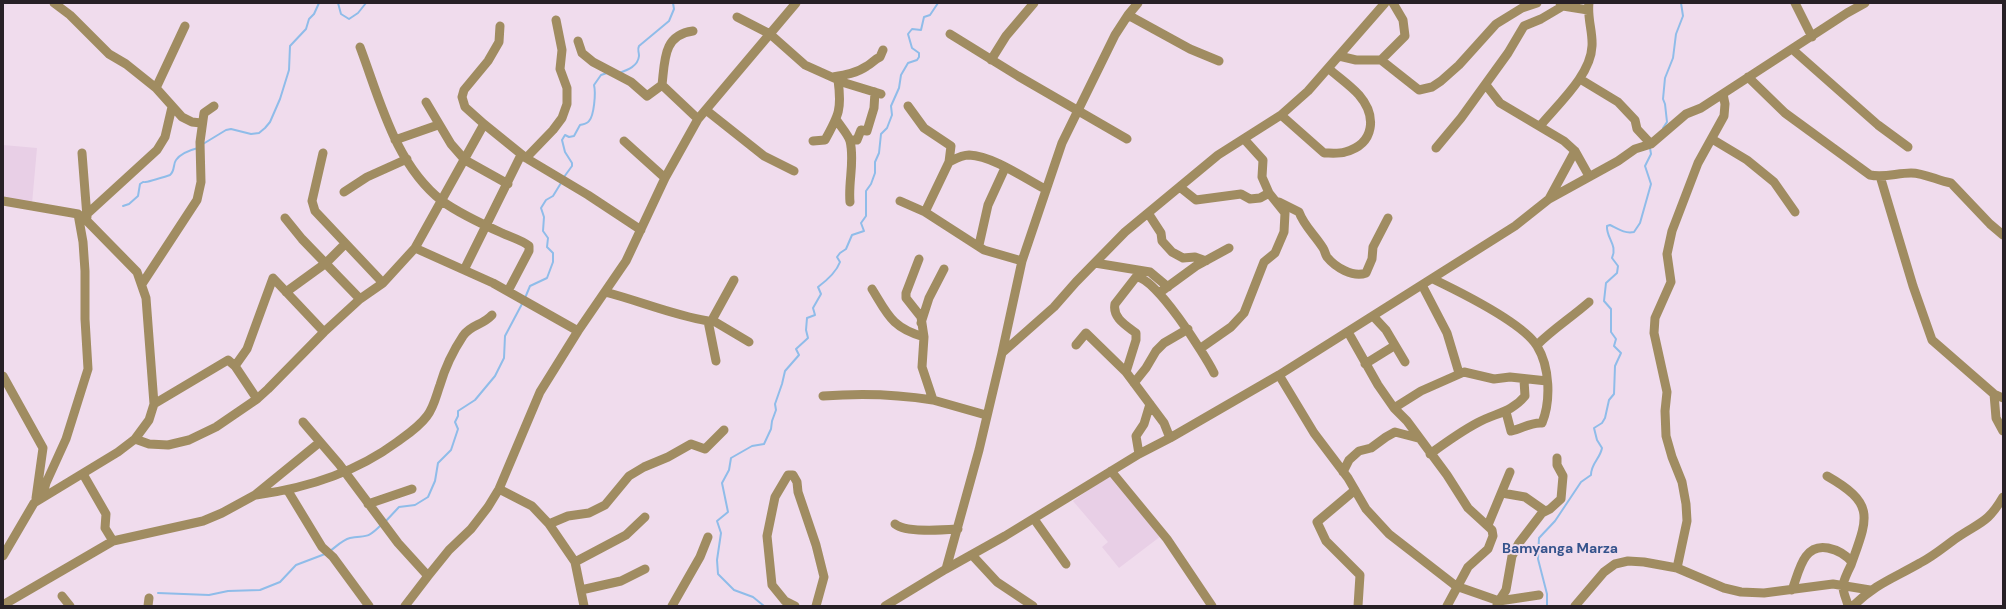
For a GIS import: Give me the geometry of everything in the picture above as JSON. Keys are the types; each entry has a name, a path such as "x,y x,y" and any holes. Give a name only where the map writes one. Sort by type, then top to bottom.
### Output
{"street":[{"path":"404,606 449,550 471,529 488,507 499,489 540,392 578,331 626,261 665,178 698,119 796,3"},
{"path":"991,60 1006,36 1034,3"},
{"path":"946,569 958,529 1002,353 1022,261 1045,189 1062,143 1115,35 1138,3"},
{"path":"1002,353 1054,308 1125,232 1181,188 1218,155 1281,115 1308,91 1385,3"},
{"path":"1381,60 1405,36 1403,20 1393,3"},
{"path":"1339,56 1356,60 1381,60 1419,90 1432,87 1459,65 1496,24 1522,8 1537,3"},
{"path":"1795,3 1812,37"},
{"path":"885,606 899,603 946,569 1034,519 1139,454 1170,438 1279,375 1515,226 1549,199 1635,150 1650,144 1686,114 1701,108 1847,13 1865,3"},
{"path":"1436,148 1486,85 1524,26 1541,19 1562,4 1588,7 1592,47 1590,58 1580,79 1540,126"},
{"path":"57,5 70,15 109,54 126,64 156,88 182,117 192,122 201,122"},
{"path":"1128,15 1190,49 1219,62"},
{"path":"737,17 770,34 805,64 836,78 878,93 867,131 861,130 857,140 850,140"},
{"path":"464,270 523,157 538,147 562,118 567,104 567,88 560,69 562,50 556,20"},
{"path":"156,88 185,26"},
{"path":"500,26 499,42 488,61 464,90 462,97 465,107 523,157 569,185 588,194 641,230"},
{"path":"578,41 582,53 593,62 632,82 647,96 662,85 668,47 683,32 693,31"},
{"path":"950,34 991,60 1126,139"},
{"path":"360,47 386,121 406,159 419,177 442,201 487,227 529,246 529,251 510,293"},
{"path":"1792,49 1878,125 1908,147"},
{"path":"836,78 850,74 867,66 880,57 883,50"},
{"path":"1281,115 1324,153 1343,153 1352,150 1367,139 1372,124 1367,106 1355,90 1328,68"},
{"path":"1748,77 1785,113 1870,174 1880,176 1912,173 1952,183 1990,224 2003,235"},
{"path":"813,141 825,140 836,119 841,101 836,78"},
{"path":"1580,79 1618,102 1635,120 1637,129 1650,144"},
{"path":"662,85 698,119"},
{"path":"1486,85 1500,103 1564,141 1575,151 1589,176"},
{"path":"1678,568 1687,521 1686,504 1682,482 1672,457 1666,436 1665,411 1667,392 1654,333 1655,318 1671,282 1667,254 1672,231 1698,163 1724,116 1725,104 1723,94"},
{"path":"426,102 438,125 451,144 466,160 508,184"},
{"path":"142,284 197,200 201,182 201,122 204,113 214,106"},
{"path":"908,106 924,128 951,146 949,162 925,212"},
{"path":"84,216 157,150 165,137 172,107"},
{"path":"706,110 764,156 794,171"},
{"path":"836,119 850,140 852,159 850,174 850,202"},
{"path":"135,439 149,444 168,445 189,440 216,427 257,399 360,298 383,283 415,248 466,160 484,124"},
{"path":"395,140 438,125"},
{"path":"1201,348 1231,327 1244,313 1264,262 1275,253 1284,232 1285,213 1278,202 1269,193 1262,177 1263,160 1244,139"},
{"path":"1712,139 1747,160 1774,182 1795,212"},
{"path":"624,141 665,178"},
{"path":"1549,199 1575,151"},
{"path":"324,153 312,201 321,219 383,283"},
{"path":"3,556 38,500 66,439 88,369 83,249 84,216 82,154"},
{"path":"949,162 968,155 981,157 1045,189"},
{"path":"344,192 367,177 406,159"},
{"path":"979,245 988,205 1005,168"},
{"path":"1880,176 1913,286 1932,340 1994,394 2003,398"},
{"path":"1181,188 1196,200 1241,194 1250,199 1260,198 1269,193"},
{"path":"3,201 84,216 137,272 146,298 154,404 149,420 135,439 118,452 38,500"},
{"path":"900,201 925,212 992,253 1022,261"},
{"path":"1278,202 1299,212 1302,221 1324,248 1327,256 1338,266 1361,275 1366,273 1372,260 1373,247 1388,218"},
{"path":"1148,213 1161,233 1162,241 1172,252 1183,258 1195,257 1206,261"},
{"path":"285,218 360,298"},
{"path":"286,292 326,263 345,244"},
{"path":"415,248 510,293 578,331"},
{"path":"1159,293 1196,266 1229,248"},
{"path":"919,259 906,293 906,298 921,317 924,337 922,367 933,400"},
{"path":"1095,263 1150,272 1168,287"},
{"path":"921,324 925,316 929,298 944,269"},
{"path":"1126,372 1136,340 1136,333 1117,316 1114,309 1115,304 1138,276 1159,293 1188,329 1201,348 1214,373"},
{"path":"235,366 248,349 273,278 324,332"},
{"path":"1433,279 1512,323 1537,345 1546,371 1546,412 1542,423 1533,422 1521,429 1511,431 1506,412"},
{"path":"716,361 710,320 734,280"},
{"path":"1422,285 1447,333 1459,373"},
{"path":"872,289 890,318 899,327 908,332 924,337"},
{"path":"606,292 642,302 685,317 710,320 749,342"},
{"path":"1537,345 1555,328 1576,314 1589,302"},
{"path":"255,495 288,491 345,473 392,446 414,430 428,416 435,402 447,365 463,335 469,328 485,323 492,315"},
{"path":"1373,316 1386,330 1394,346 1405,362"},
{"path":"1134,383 1146,368 1156,351 1164,343 1188,329"},
{"path":"1348,332 1394,408 1407,421 1418,438 1447,475 1468,508 1488,525 1493,536 1488,549 1468,567 1456,586 1447,606"},
{"path":"1076,345 1086,333 1126,372 1164,423 1170,438"},
{"path":"1366,364 1394,346"},
{"path":"154,404 203,376 226,360 235,366 257,399"},
{"path":"1394,408 1421,391 1459,373 1470,372 1488,378 1546,381"},
{"path":"1279,375 1314,433 1343,472 1366,509 1389,534 1456,586 1497,603 1539,595"},
{"path":"3,376 43,448 38,500"},
{"path":"1430,454 1457,434 1478,422 1506,412 1520,403 1525,396 1524,380"},
{"path":"823,396 859,393 911,396 933,400 986,415"},
{"path":"1994,394 1996,418 2003,431"},
{"path":"1139,454 1136,436 1144,424 1150,404"},
{"path":"303,422 345,473 382,524 428,576"},
{"path":"549,524 568,516 589,513 605,505 629,476 691,444 702,449 705,448 724,430"},
{"path":"1343,472 1349,460 1359,451 1371,448 1395,432 1418,438"},
{"path":"3,605 113,541 203,521 255,495 320,442"},
{"path":"1497,603 1506,590 1512,556 1542,513 1550,509 1561,499 1563,476 1558,465 1557,458"},
{"path":"1111,471 1167,539 1212,606"},
{"path":"1488,525 1510,472"},
{"path":"83,474 106,514 106,528 113,541"},
{"path":"795,606 785,601 772,585 767,536 775,497 788,475 793,475 797,482 798,492 821,563 824,577 813,606"},
{"path":"1826,476 1845,487 1860,502 1865,512 1865,525 1843,586 1848,606"},
{"path":"499,489 532,506 549,524 575,562 584,606"},
{"path":"368,504 412,490"},
{"path":"1355,490 1317,522 1326,541 1360,575 1358,606"},
{"path":"288,491 314,536 333,557 369,606"},
{"path":"1502,493 1525,497 1545,511"},
{"path":"1853,606 1870,590 1883,581 1924,560 1958,536 1980,525 1993,513 2003,497"},
{"path":"575,562 626,535 645,517"},
{"path":"1034,519 1066,564"},
{"path":"896,524 898,527 913,529 958,529"},
{"path":"672,606 700,557 708,537"},
{"path":"1792,590 1806,556 1811,549 1819,546 1833,549 1846,555 1852,562"},
{"path":"972,555 997,582 1033,606"},
{"path":"1574,606 1586,591 1615,564 1628,561 1644,562 1678,568 1724,588 1764,593 1833,584 1870,590"},
{"path":"581,590 621,581 645,569"},
{"path":"62,596 70,606"}],"shaded area":[{"path":"3,145 37,148 32,204 3,199"},
{"path":"1111,474 1161,536 1119,568 1102,547 1108,542 1073,501"}],"waterway":[{"path":"203,144 226,130 231,129 251,134 259,133 270,122 280,99 289,70 290,46 306,29 309,19 314,14 319,3"},
{"path":"338,3 341,14 349,19 358,13 366,3"},
{"path":"619,73 635,65 639,56 639,46 669,21 674,9 673,3"},
{"path":"764,606 753,597 734,590 718,574 717,560 721,533 717,521 728,512 722,483 729,470 731,458 752,446 764,444 771,429 776,410 775,404 785,371 799,355 796,349 808,338 806,330 807,318 815,315 813,308 821,294 818,287 836,270 840,262 837,257 846,249 852,235 864,231 861,223 866,216 866,191 871,184 875,173 875,162 879,153 881,134 887,128 892,115 891,106 899,88 901,75 908,63 917,60 919,57 919,53 912,48 908,34 912,29 921,30 924,17 930,15 938,3"},
{"path":"1663,128 1667,122 1663,99 1665,78 1673,58 1676,34 1683,16 1681,3"},
{"path":"564,177 572,166 572,163 565,152 562,140 565,135 569,137 574,136 580,125 589,121 594,104 594,85 601,75 607,73"},
{"path":"123,206 129,204 138,196 140,184 170,175 173,172 175,162 180,155 198,148"},
{"path":"1547,606 1547,594 1538,559 1539,538 1555,521 1581,482 1591,475 1592,467 1602,448 1597,440 1594,428 1602,423 1605,418 1609,400 1614,394 1615,366 1621,353 1614,346 1616,339 1611,332 1611,309 1604,301 1606,283 1617,273 1618,266 1612,258 1614,249 1608,234 1607,226 1610,225 1622,231 1634,232 1640,223 1651,184 1645,166 1651,154 1650,148"},
{"path":"525,298 530,286 547,278 553,262 553,253 547,247 548,238 543,231 544,217 541,208 546,200 553,196 561,183"},
{"path":"385,522 399,507 415,505 428,497 435,481 438,463 451,450 458,429 455,422 458,416 458,411 475,400 495,376 504,358 505,336 523,302"},
{"path":"330,551 347,539 373,533 381,525"},
{"path":"158,593 209,595 228,591 260,590 280,582 296,565 325,554"}],"district":[{"name":"Bamyanga Marza","path":"1560,549"}]}
